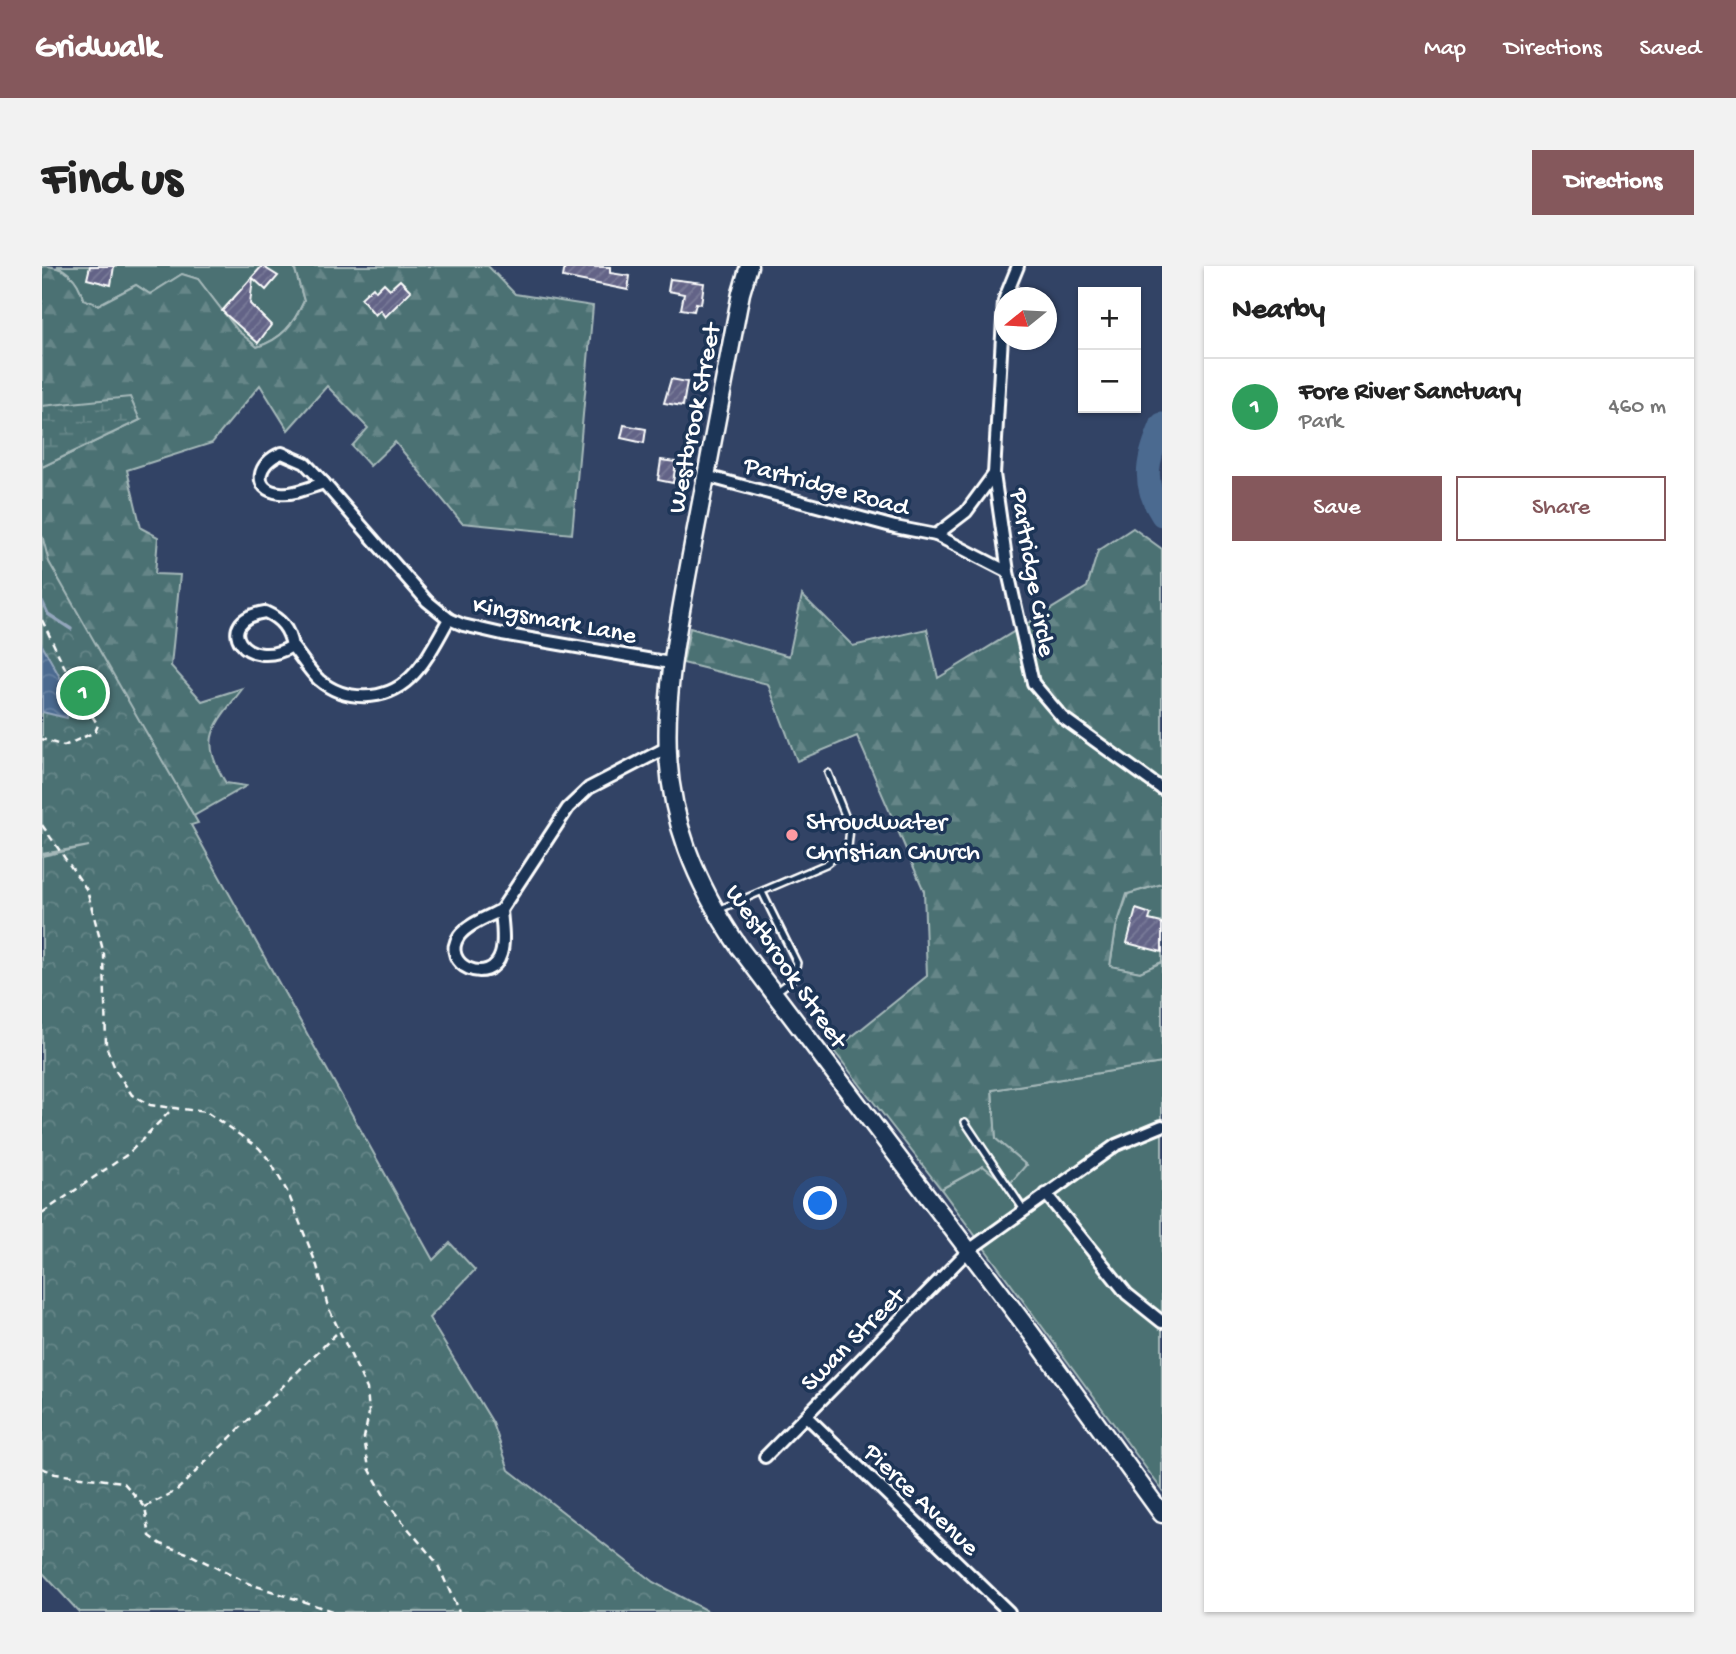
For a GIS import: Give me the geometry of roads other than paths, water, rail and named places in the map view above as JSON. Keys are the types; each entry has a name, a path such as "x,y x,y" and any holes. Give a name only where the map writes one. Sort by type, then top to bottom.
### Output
{"main road":[{"name":"Westbrook Street","path":"749,266 670,663 666,748 680,827 701,883 716,911 774,994 969,1250 1162,1514"}],"street":[{"name":"Partridge Circle","path":"1010,287 1018,266"},
{"name":"Partridge Circle","path":"1002,350 994,474 1008,572 1033,682 1045,701 1062,717 1162,789"},
{"name":"Kingsmark Lane","path":"324,483 279,493 268,489 261,480 261,469 267,458 282,453 295,456 324,483 427,601 449,619 502,634 670,663"},
{"name":"Partridge Road","path":"936,535 966,512 994,474"},
{"name":"Partridge Road","path":"706,476 895,527 936,535 1008,572"},
{"path":"292,646 280,653 250,653 240,646 237,635 239,624 250,614 265,612 277,618 285,626 292,646 319,680 335,690 362,697 379,695 409,679 449,619"},
{"path":"501,910 502,951 498,963 485,971 469,971 460,964 455,954 455,943 461,933 501,910 568,807 589,788 666,748"},
{"name":"Swan Street","path":"765,1457 969,1250 1116,1145 1162,1126"},
{"path":"1046,1194 1126,1294 1162,1322"},
{"name":"Pierce Avenue","path":"806,1416 1009,1612"}],"lane":[{"path":"716,911 825,863 848,847 850,828 828,773"},
{"path":"762,892 797,963 792,981 774,994"},
{"path":"965,1122 1024,1210"}],"water":[{"path":"42,645 70,695 67,718 42,712"}],"waterway":[{"path":"1162,424 1148,470 1151,492 1162,515"},
{"path":"42,601 48,614 71,629"}],"place":[{"name":"Fore River Sanctuary","path":"83,693"},
{"name":"Stroudwater Christian Church","path":"792,835"}]}
